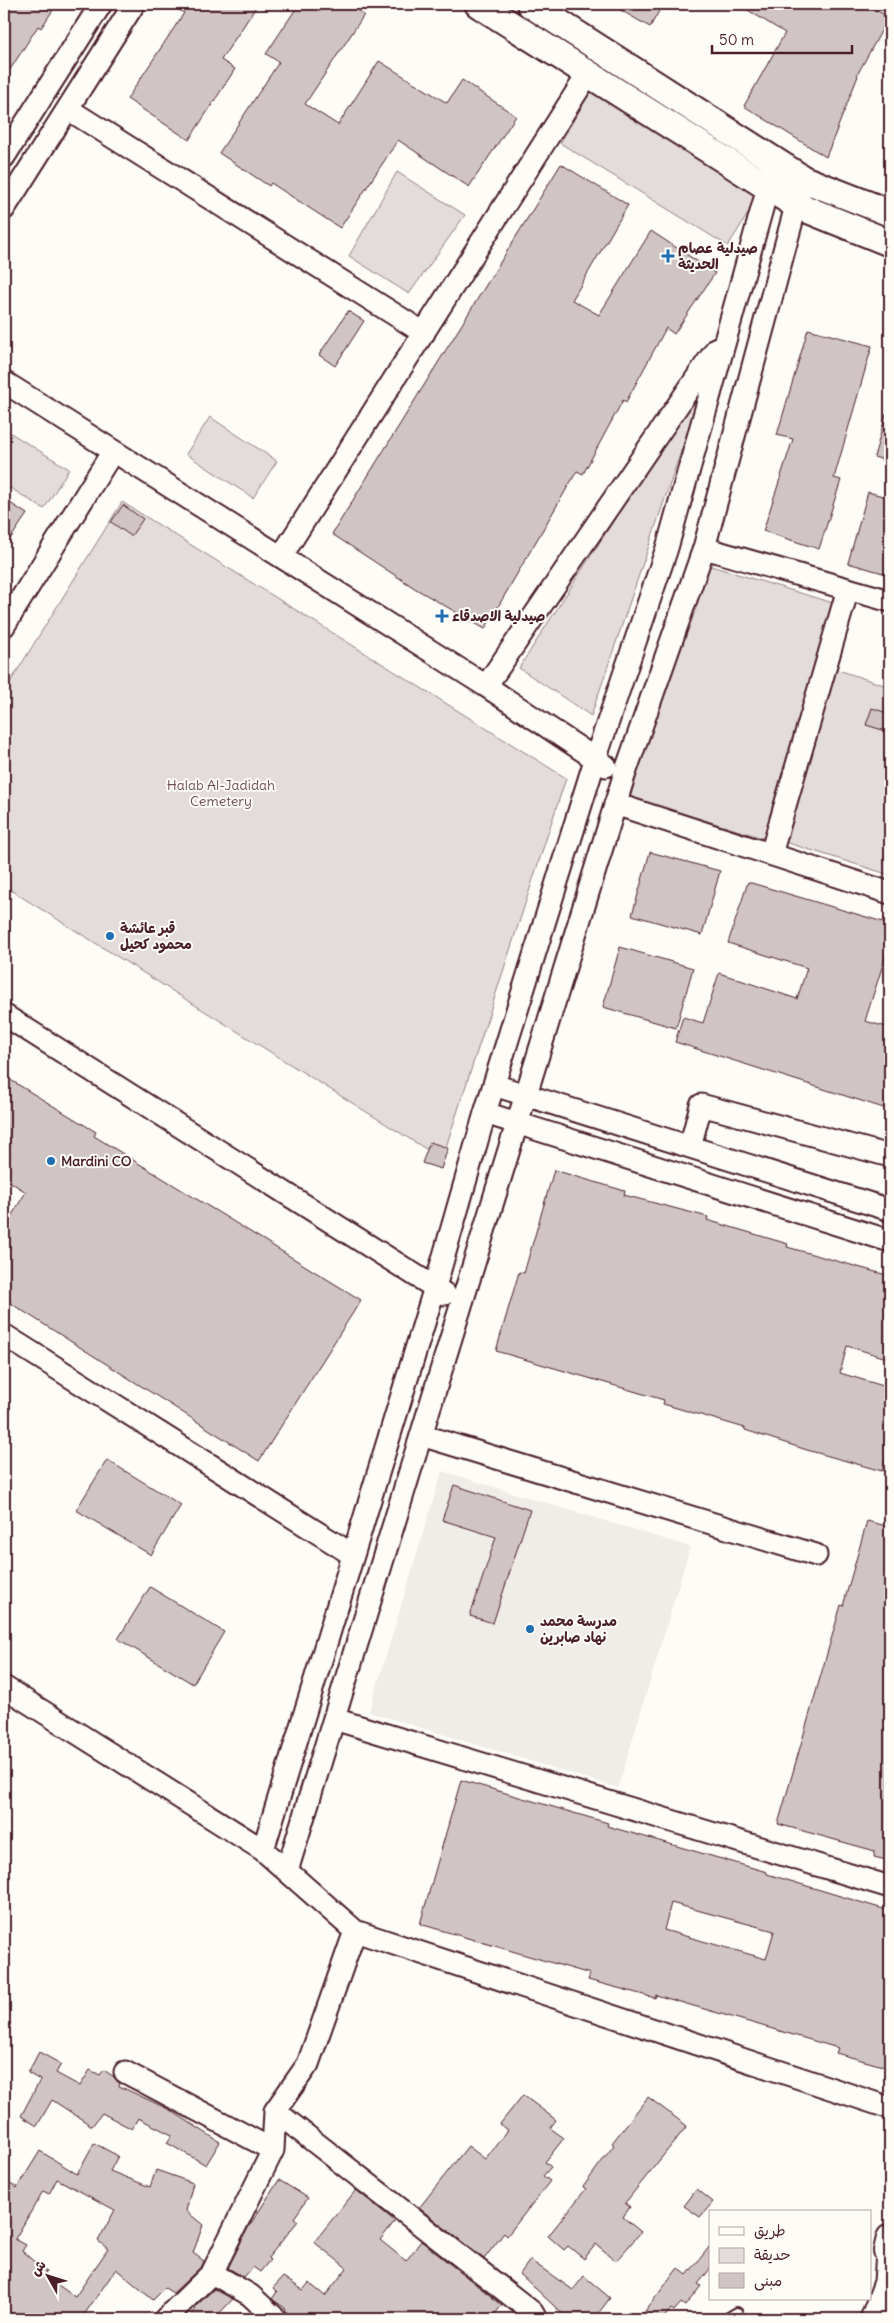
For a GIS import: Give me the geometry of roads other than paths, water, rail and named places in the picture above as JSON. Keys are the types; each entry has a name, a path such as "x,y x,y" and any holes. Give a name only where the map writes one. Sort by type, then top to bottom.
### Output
{"street":[{"path":"4,157 101,4"},
{"path":"4,209 134,4"},
{"path":"478,4 796,205 890,243"},
{"path":"530,4 803,179 890,213"},
{"path":"281,557 588,74"},
{"path":"68,109 424,334"},
{"path":"263,1850 435,1287 485,1113 596,760 667,548 775,161"},
{"path":"287,1871 527,1096 615,804 704,548 803,179"},
{"path":"486,686 727,334"},
{"path":"4,382 486,686 596,760 624,776"},
{"path":"4,626 113,451"},
{"path":"704,548 890,601"},
{"path":"770,854 848,589"},
{"path":"615,804 890,893"},
{"path":"4,1016 435,1287 461,1306"},
{"path":"494,1085 890,1210"},
{"path":"690,1147 701,1105 890,1156"},
{"path":"485,1113 890,1241"},
{"path":"4,1335 353,1556"},
{"path":"421,1435 816,1555"},
{"path":"4,1687 263,1850 355,1931 890,2108"},
{"path":"334,1719 890,1887"},
{"path":"165,2319 212,2273 273,2150 275,2111 308,2064 355,1931"},
{"path":"126,2072 273,2150"},
{"path":"275,2111 532,2312 536,2319"},
{"path":"871,2319 885,2282 889,2246"},
{"path":"212,2273 250,2295 276,2319"}],"lane":[{"path":"727,2319 737,2313"}],"place":[{"name":"صيدلية عصام الحديثة","path":"668,256"},
{"name":"صيدلية الاصدقاء","path":"442,616"},
{"name":"قبر عائشة محمود كحيل","path":"110,936"},
{"name":"Mardini CO","path":"51,1161"},
{"name":"مدرسة محمد نهاد صابرين","path":"530,1629"}],"park label":[{"name":"Halab Al-Jadidah Cemetery","path":"221,794"}]}
